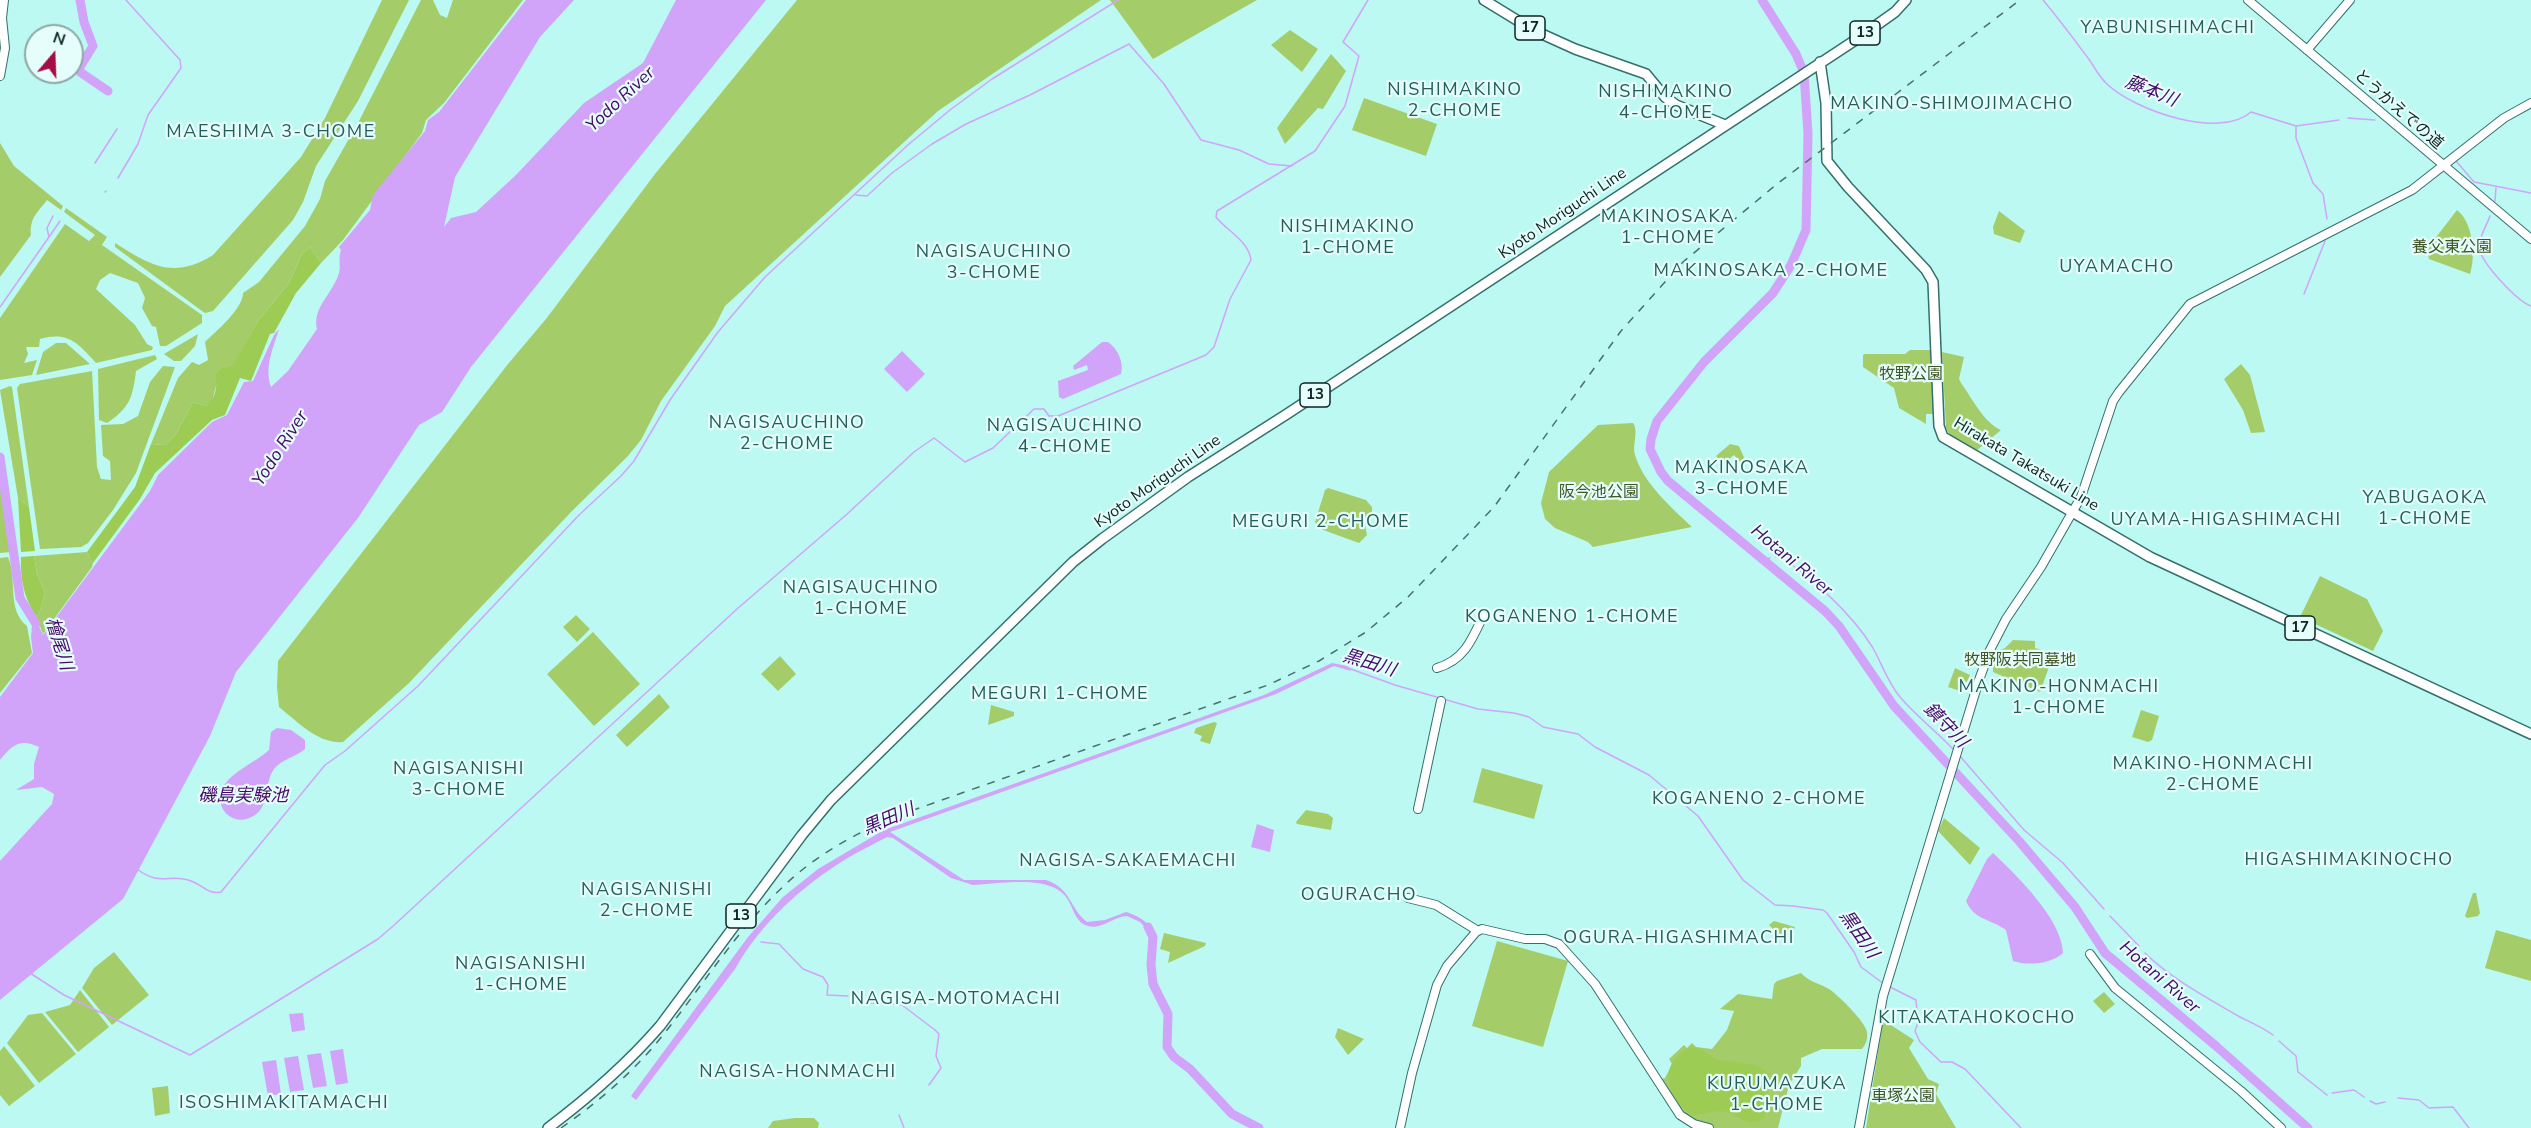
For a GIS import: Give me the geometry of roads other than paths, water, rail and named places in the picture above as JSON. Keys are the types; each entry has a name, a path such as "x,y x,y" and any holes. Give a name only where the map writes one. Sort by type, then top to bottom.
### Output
{"main road":[{"name":"17","path":"1484,0 1533,30 1568,46 1646,74 1665,97 1676,105 1725,125"},
{"name":"Kyoto Moriguchi Line","path":"548,1128 573,1109 640,1049 653,1034 802,835 831,800 1072,562 1188,477 1866,33 1895,12 1906,0"},
{"name":"Hirakata Takatsuki Line","path":"1820,62 1826,103 1827,161 1848,187 1925,269 1933,282 1939,426 1943,437 2150,556 2531,734"}],"street":[{"path":"0,76 5,48 2,18 4,0"},
{"path":"2307,50 2350,0"},
{"name":"とうかえでの道","path":"2249,1 2531,239"},
{"path":"1859,1128 1886,985 1979,680 1997,636 2074,512 2113,401 2190,304 2412,190 2504,118 2531,103"},
{"path":"1437,668 1452,663 1464,653 1483,616"},
{"path":"1418,809 1441,701"},
{"path":"1408,898 1436,905 1478,931 1486,930 1525,939 1545,939 1559,944 1595,984 1680,1115 1694,1124 1709,1128"},
{"path":"1400,1128 1412,1073 1441,975 1478,931"},
{"path":"2090,954 2115,988 2241,1091 2281,1128"}],"water":[{"name":"Yodo River","path":"526,0 574,0 540,37 455,177 444,227 451,218 476,212 516,175 584,103 643,63 676,0 766,0 471,367 442,412 419,425 358,518 236,672 210,736 123,899 0,1000 0,861 52,804 54,794 42,787 16,790 34,779 34,764 39,747 27,743 17,744 0,760 0,697 33,653 31,637 33,613 43,635 150,491 158,475 212,422 227,415 244,382 253,381 279,329 268,372 271,387 288,371 317,329 317,314 339,273 341,250 339,247 370,210 373,195 425,131 428,120 439,112"},
{"path":"1102,342 1108,342 1117,352 1122,365 1121,374 1063,399 1059,397 1058,381 1088,370 1087,365 1074,370 1073,366"},
{"path":"902,351 925,374 907,392 884,369"},
{"path":"1332,663 1347,666 1351,671 1334,666 1276,694 890,832 964,880 1046,880 1061,888 1087,922 1105,920 1126,912 1145,921 1155,938 1140,922 1127,916 1103,925 1088,926 1077,918 1066,897 1048,885 1009,882 973,885 951,878 893,838 887,837 830,870 783,907 745,952 735,969 636,1100 631,1096 748,937 783,897 818,869 884,830 1264,695"},
{"name":"磯島実験池","path":"277,728 291,730 305,740 305,749 274,769 260,811 247,819 232,818 222,807 220,800 225,784 234,774 269,750 271,732"},
{"path":"1257,824 1274,830 1270,852 1251,847"},
{"path":"1993,853 2047,912 2061,940 2063,953 2058,957 2039,963 2013,961 2006,930 1978,916 1969,907 1966,901 1987,859"},
{"path":"303,1013 305,1030 292,1032 289,1014"},
{"path":"343,1049 348,1083 336,1085 330,1051"},
{"path":"321,1053 327,1086 313,1088 307,1055"},
{"path":"298,1056 304,1090 290,1092 284,1058"},
{"path":"276,1060 281,1094 268,1096 262,1062"}],"waterway":[{"path":"80,0 84,22 93,46 80,67 80,72 108,91"},
{"path":"118,178 138,144 148,115 181,68 180,60 126,0"},
{"path":"137,869 159,879 184,879 209,891 221,892 325,765 345,751 418,686 579,515 621,476 634,461 670,400 718,332 765,277 909,144 950,110 992,79 1118,0"},
{"path":"30,973 64,995 190,1055 378,939 737,609 846,515 914,452 934,438 965,462 993,448 1034,409 1044,409 1049,416 1058,416 1206,355 1214,347 1230,299 1251,260 1242,242 1216,217 1217,211 1315,151 1345,106 1359,56 1343,42 1368,0"},
{"name":"Hotani River","path":"1762,0 1796,54 1804,73 1808,134 1806,230 1791,265 1773,293 1704,362 1657,421 1650,449 1661,472 1668,481 1825,611 1839,626 1894,706 2019,841 2075,907 2105,953 2216,1046 2308,1128"},
{"name":"藤本川","path":"2043,0 2104,81 2136,103 2156,112 2198,122 2219,123 2237,120 2251,112 2296,126 2296,138 2313,183 2323,194 2327,219"},
{"path":"856,195 867,196 892,173 932,144 966,124 1030,95 1129,44 1164,84 1201,140 1239,150 1269,164 1292,166"},
{"name":"藤本川","path":"2348,118 2375,120"},
{"name":"藤本川","path":"2296,126 2339,120"},
{"path":"95,163 117,129"},
{"path":"2456,161 2474,182 2531,193"},
{"path":"2495,201 2496,188"},
{"path":"0,307 49,237 47,228 53,216"},
{"path":"2490,216 2480,239 2481,254 2500,280 2517,297 2531,306"},
{"path":"49,237 60,221"},
{"path":"2304,294 2325,241"},
{"name":"檜尾川","path":"0,457 20,598 36,624"},
{"name":"鎮守川","path":"1776,557 1782,557 1795,567 1843,610 1873,648 1896,692 1953,749"},
{"name":"鎮守川","path":"1765,559 1770,558"},
{"name":"黒田川","path":"1348,668 1395,685 1478,709 1514,713 1529,717 1543,727 1578,734 1595,747 1649,775 1698,816 1743,880 1775,905 1823,910 1854,952 1861,967 1884,984"},
{"name":"鎮守川","path":"1959,755 2024,830 2063,863 2104,909"},
{"name":"鎮守川","path":"2110,916 2139,946"},
{"path":"1148,927 1153,937 1151,965 1153,984 1168,1014 1167,1047 1174,1057 1190,1069 1232,1114 1259,1128"},
{"path":"761,942 779,944 803,969 823,977 828,985 827,995 848,996"},
{"name":"鎮守川","path":"2145,953 2190,988 2273,1035"},
{"name":"黒田川","path":"1888,986 1916,1000 1918,1023 1915,1031 1920,1042 1941,1062 1952,1062 1965,1069 2021,1128"},
{"path":"858,1002 902,1005 939,1034 936,1056 941,1068 929,1085"},
{"name":"鎮守川","path":"2279,1041 2296,1056 2298,1072 2327,1095"},
{"name":"鎮守川","path":"2332,1093 2354,1090 2364,1097"},
{"name":"鎮守川","path":"2398,1098 2419,1100 2429,1108 2453,1107 2469,1128"},
{"name":"鎮守川","path":"2370,1101 2376,1104 2385,1102"},
{"path":"899,1115 904,1128"}],"railway":[{"path":"561,1128 588,1108 637,1065 659,1040 748,924 788,882 834,848 870,828 908,812 1268,685 1319,661 1366,632 1408,597 1494,507 1621,331 1683,262 1777,184 2020,0"}],"district":[{"name":"YABUNISHIMACHI","path":"2168,29"},
{"name":"NISHIMAKINO 2-CHOME","path":"1455,101"},
{"name":"NISHIMAKINO 4-CHOME","path":"1666,103"},
{"name":"MAKINO-SHIMOJIMACHO","path":"1952,105"},
{"name":"MAESHIMA 3-CHOME","path":"271,133"},
{"name":"MAKINOSAKA 1-CHOME","path":"1668,228"},
{"name":"NISHIMAKINO 1-CHOME","path":"1348,238"},
{"name":"NAGISAUCHINO 3-CHOME","path":"994,263"},
{"name":"UYAMACHO","path":"2117,268"},
{"name":"MAKINOSAKA 2-CHOME","path":"1771,272"},
{"name":"NAGISAUCHINO 2-CHOME","path":"787,434"},
{"name":"NAGISAUCHINO 4-CHOME","path":"1065,437"},
{"name":"MAKINOSAKA 3-CHOME","path":"1742,479"},
{"name":"YABUGAOKA 1-CHOME","path":"2425,509"},
{"name":"UYAMA-HIGASHIMACHI","path":"2226,521"},
{"name":"MEGURI 2-CHOME","path":"1321,523"},
{"name":"NAGISAUCHINO 1-CHOME","path":"861,599"},
{"name":"KOGANENO 1-CHOME","path":"1572,618"},
{"name":"MEGURI 1-CHOME","path":"1060,695"},
{"name":"MAKINO-HONMACHI 1-CHOME","path":"2059,698"},
{"name":"MAKINO-HONMACHI 2-CHOME","path":"2213,775"},
{"name":"NAGISANISHI 3-CHOME","path":"459,780"},
{"name":"KOGANENO 2-CHOME","path":"1759,800"},
{"name":"HIGASHIMAKINOCHO","path":"2349,861"},
{"name":"NAGISA-SAKAEMACHI","path":"1128,862"},
{"name":"OGURACHO","path":"1359,896"},
{"name":"NAGISANISHI 2-CHOME","path":"647,901"},
{"name":"OGURA-HIGASHIMACHI","path":"1679,939"},
{"name":"NAGISANISHI 1-CHOME","path":"521,975"},
{"name":"NAGISA-MOTOMACHI","path":"956,1000"},
{"name":"KITAKATAHOKOCHO","path":"1977,1019"},
{"name":"NAGISA-HONMACHI","path":"798,1073"},
{"name":"KURUMAZUKA 1-CHOME","path":"1777,1095"},
{"name":"ISOSHIMAKITAMACHI","path":"284,1104"}],"park label":[{"name":"養父東公園","path":"2452,248"},
{"name":"牧野公園","path":"1911,375"},
{"name":"阪今池公園","path":"1599,493"},
{"name":"牧野阪共同墓地","path":"2020,661"},
{"name":"車塚公園","path":"1903,1097"}]}
